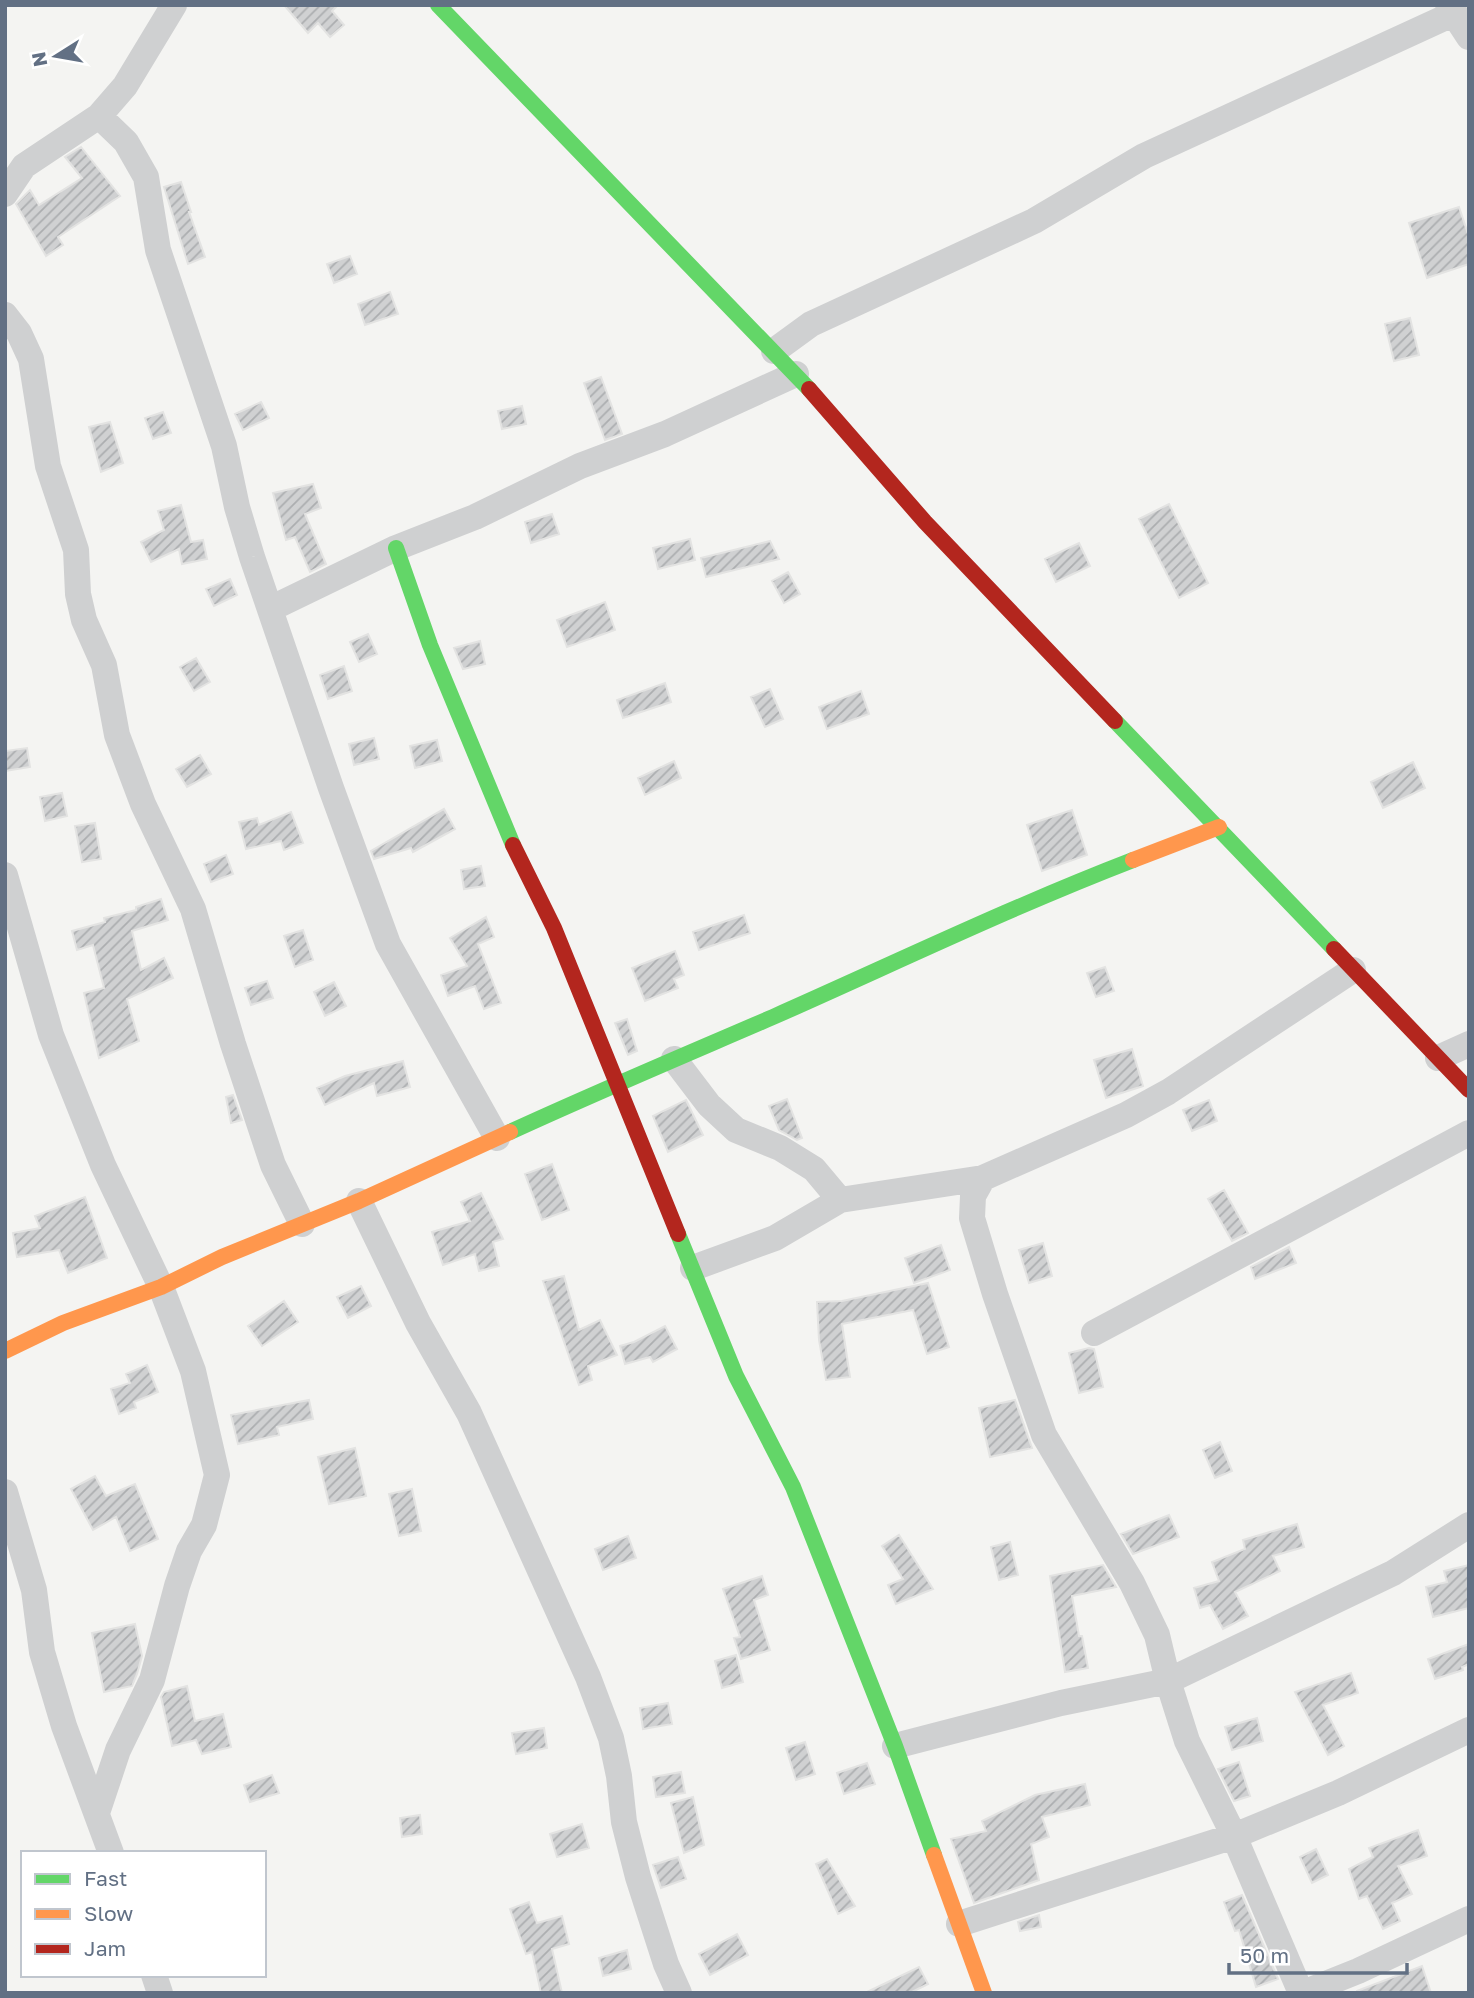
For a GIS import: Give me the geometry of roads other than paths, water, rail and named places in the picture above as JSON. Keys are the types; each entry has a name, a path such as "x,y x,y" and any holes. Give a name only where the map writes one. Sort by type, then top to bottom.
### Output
{"street":[{"path":"5,194 24,166 99,116 125,86 174,5"},
{"path":"438,5 796,374 925,522 1469,1090"},
{"path":"774,351 811,324 1034,220 1144,156 1451,9 1469,37"},
{"path":"99,116 126,142 146,177 158,250 224,446 237,507 331,788 388,944 497,1138"},
{"path":"5,314 19,333 31,359 48,466 76,550 78,594 84,620 104,665 117,735 143,804 193,909 269,1153 302,1224"},
{"path":"270,609 396,548 475,517 580,466 665,435 796,374"},
{"path":"396,548 430,645 509,837 554,928 736,1376 793,1487 895,1746 984,1993"},
{"path":"5,1351 63,1323 161,1287 222,1256 359,1201 618,1082 772,1017 1044,894 1219,827"},
{"path":"5,875 51,1035 103,1165 161,1287 193,1371 217,1475 204,1525 189,1551 177,1586 152,1680 118,1750 97,1813"},
{"path":"693,1268 775,1238 840,1200 983,1178 1126,1115 1168,1092 1353,970"},
{"path":"1438,1058 1469,1044"},
{"path":"674,1059 709,1105 736,1130 780,1148 814,1169 840,1200"},
{"path":"1094,1333 1469,1133"},
{"path":"983,1178 973,1196 972,1219 1044,1435 1132,1583 1157,1635 1187,1741 1234,1836 1302,1993 1358,1971 1469,1919"},
{"path":"359,1201 418,1323 469,1413 588,1677 611,1738 620,1776 624,1822 638,1877 666,1964 679,1993"},
{"path":"5,1492 34,1590 42,1652 64,1726 110,1851"},
{"path":"895,1746 1061,1703 1168,1681 1393,1573 1469,1525"},
{"path":"959,1924 1234,1836 1338,1793 1469,1730"}]}
